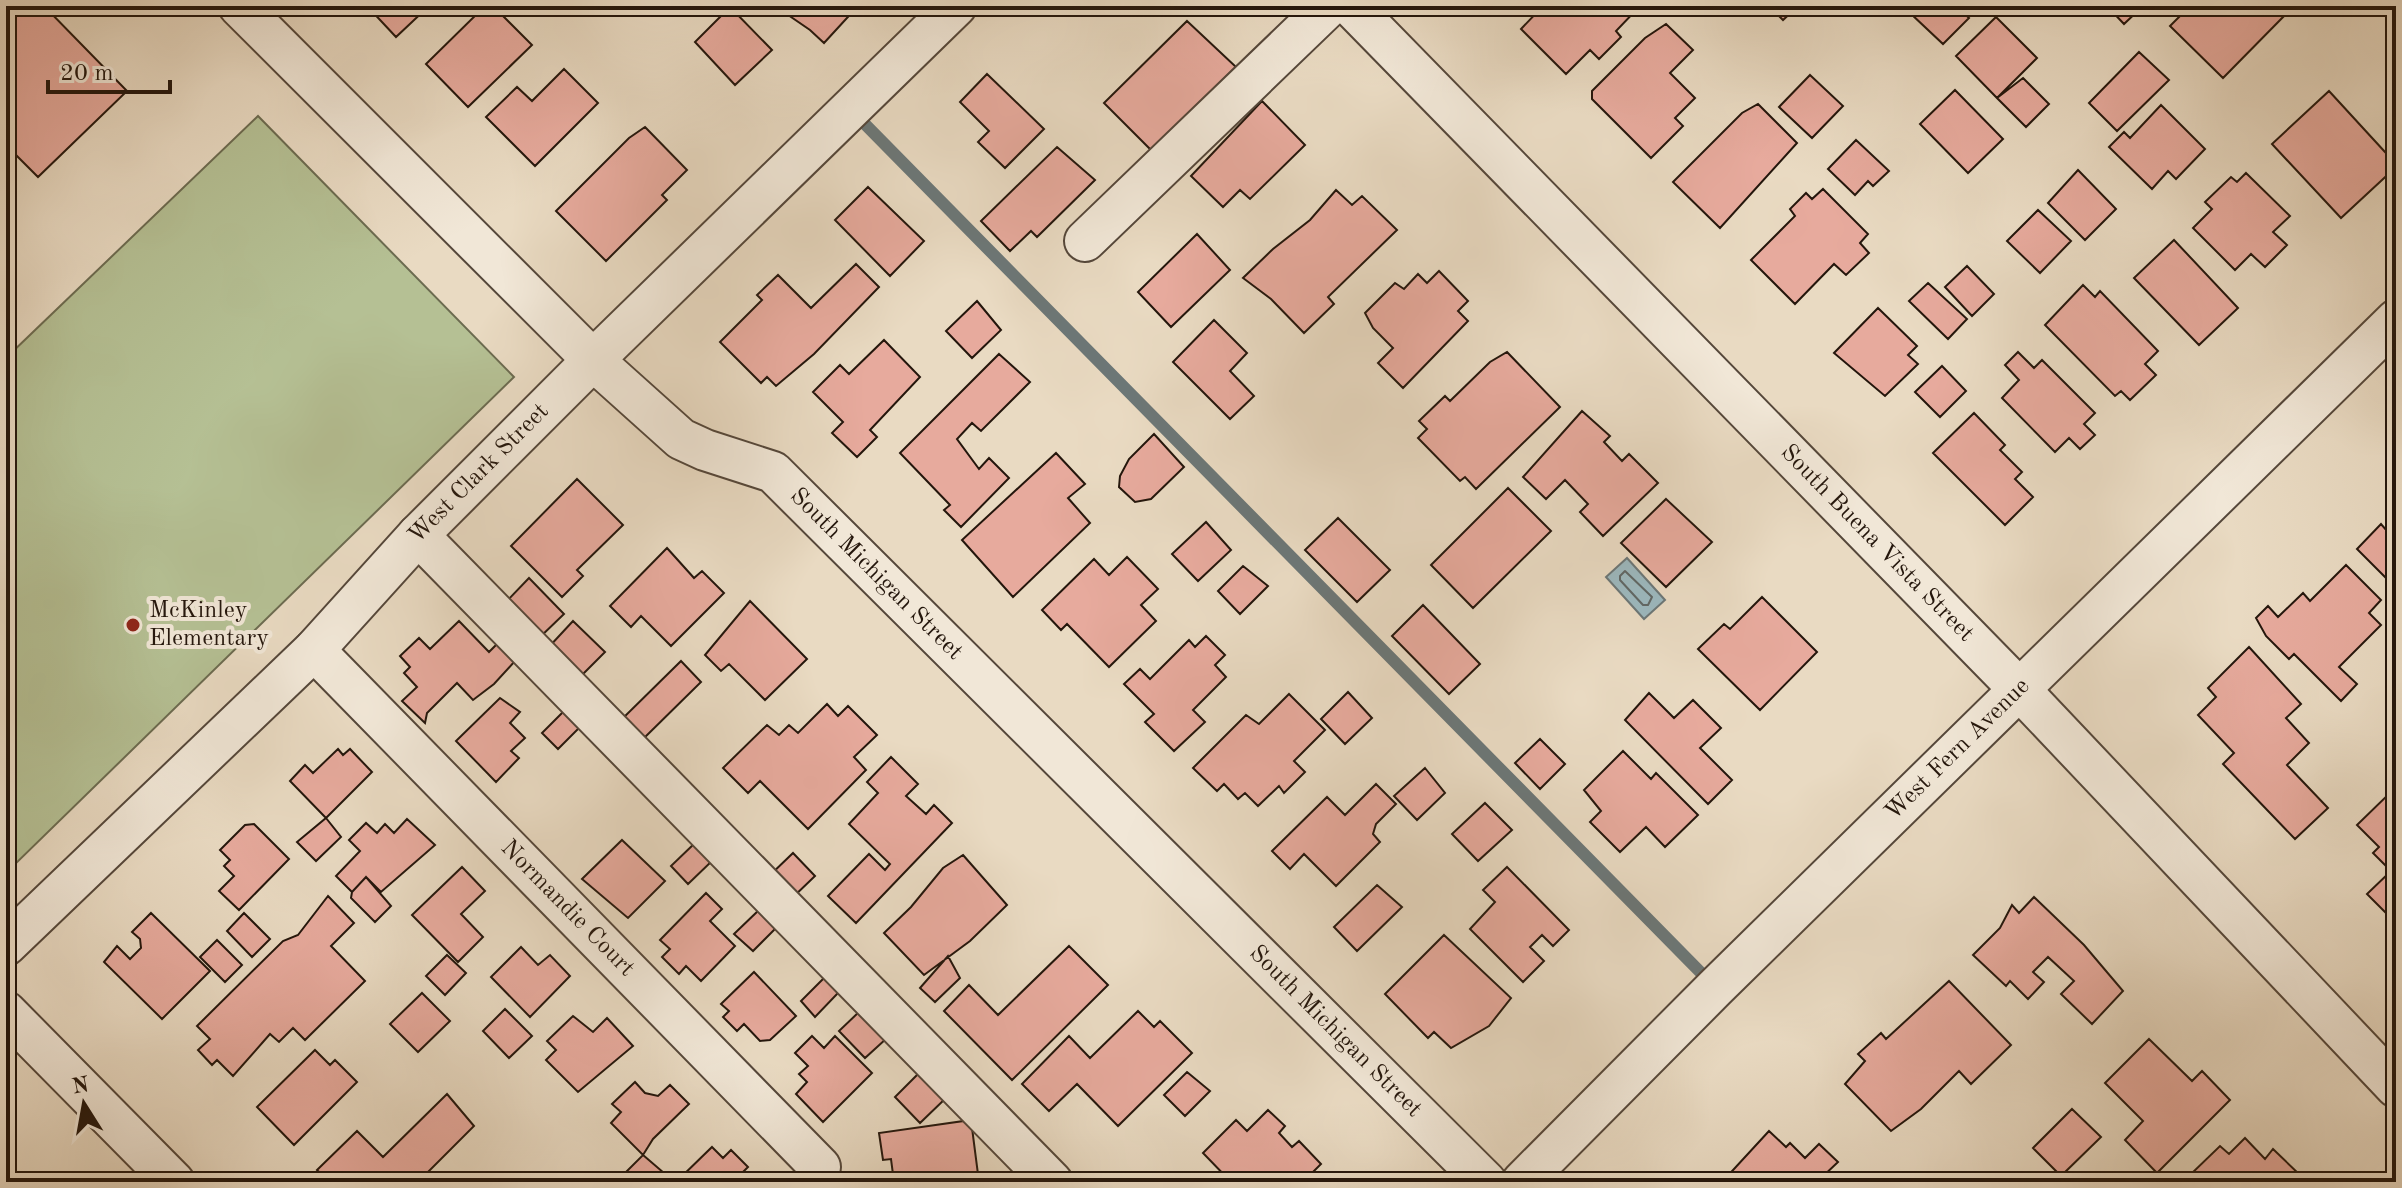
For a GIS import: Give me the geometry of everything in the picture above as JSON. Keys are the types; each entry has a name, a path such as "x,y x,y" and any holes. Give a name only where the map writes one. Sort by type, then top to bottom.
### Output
{"street":[{"name":"South Michigan Street","path":"239,6 593,360 681,439 773,472 1486,1182"},
{"name":"West Clark Street","path":"6,945 314,650 418,535 956,6"},
{"path":"1085,241 1329,6"},
{"name":"South Buena Vista Street","path":"1351,6 2019,689 2396,1087"},
{"name":"West Fern Avenue","path":"1522,1182 1715,988 2396,320"},
{"path":"418,535 1052,1182"},
{"name":"Normandie Court","path":"314,650 820,1167"},
{"path":"6,1012 174,1182"}],"green space":[{"name":"McKinley Elementary","path":"258,116 514,377 6,873 6,358"}],"water":[{"path":"1627,558 1665,600 1644,619 1606,577"}],"building":[{"path":"6,6 44,6 127,91 38,177 6,145"},
{"path":"367,6 429,6 396,37"},
{"path":"485,6 493,6 532,45 468,107 426,64"},
{"path":"775,6 858,6 824,43"},
{"path":"1543,6 1640,6 1616,31 1621,37 1599,59 1590,50 1566,74 1521,29"},
{"path":"1769,6 1798,6 1783,20"},
{"path":"1917,6 1957,6 1969,18 1943,44 1909,12"},
{"path":"2107,6 2143,6 2124,24"},
{"path":"2190,6 2287,6 2291,9 2223,78 2170,26"},
{"path":"730,7 772,50 735,85 695,42"},
{"path":"1996,17 2037,58 1997,98 1956,56"},
{"path":"1187,21 1236,67 1151,150 1104,103"},
{"path":"1666,24 1693,50 1670,73 1695,98 1675,118 1683,126 1651,158 1592,99 1592,91 1645,38"},
{"path":"2139,52 2169,80 2117,131 2089,103"},
{"path":"564,69 598,103 535,166 486,117 517,87 532,101"},
{"path":"987,74 1044,129 1005,168 978,142 989,131 960,102"},
{"path":"1810,75 1843,106 1812,138 1779,107"},
{"path":"2023,78 2049,104 2026,127 1997,98"},
{"path":"1955,90 2003,139 1968,173 1920,124"},
{"path":"2329,91 2396,164 2341,218 2272,144"},
{"path":"1262,101 1305,145 1250,199 1240,190 1223,207 1191,176"},
{"path":"1758,104 1797,143 1720,228 1673,182 1742,113"},
{"path":"2161,105 2205,149 2176,179 2168,171 2152,189 2109,147 2124,132 2130,138"},
{"path":"645,127 687,170 662,195 667,200 606,261 556,211 629,138"},
{"path":"1856,140 1889,171 1873,186 1868,181 1855,195 1828,169"},
{"path":"1057,147 1095,180 1037,237 1031,231 1010,251 981,221"},
{"path":"2078,170 2116,209 2085,240 2048,203"},
{"path":"2246,173 2290,216 2273,232 2287,245 2265,267 2251,254 2235,270 2193,228 2212,209 2205,202 2231,177 2237,182"},
{"path":"868,187 924,241 890,276 835,220"},
{"path":"1823,189 1868,234 1860,243 1869,253 1846,275 1834,264 1795,304 1751,260 1795,216 1790,209 1806,193 1812,199"},
{"path":"1336,190 1352,205 1362,196 1397,230 1328,297 1334,304 1304,333 1271,299 1243,278 1310,220"},
{"path":"2038,210 2071,241 2040,273 2007,241"},
{"path":"1197,234 1230,270 1171,327 1138,292"},
{"path":"2174,240 2238,308 2199,345 2134,278"},
{"path":"856,264 879,287 814,354 776,386 767,377 761,383 720,342 762,300 757,295 778,275 811,308"},
{"path":"1967,266 1994,294 1972,316 1945,287"},
{"path":"1439,271 1468,301 1458,311 1468,321 1403,388 1378,363 1393,348 1373,328 1365,313 1395,283 1404,289 1418,274 1427,283"},
{"path":"1928,283 1967,319 1948,339 1909,301"},
{"path":"2083,285 2095,297 2100,291 2158,351 2145,364 2156,375 2130,400 2121,391 2115,396 2045,325"},
{"path":"977,301 1001,330 972,358 946,331"},
{"path":"1878,308 1917,346 1908,355 1918,364 1885,396 1834,353"},
{"path":"1214,320 1247,353 1230,371 1254,396 1230,419 1173,362"},
{"path":"884,340 920,377 870,430 877,437 857,457 832,433 843,422 813,392 840,365 849,374"},
{"path":"1507,352 1560,407 1476,489 1465,477 1460,481 1418,438 1427,429 1419,421 1445,396 1450,401 1490,362"},
{"path":"2018,352 2034,368 2042,360 2095,413 2084,424 2095,435 2080,449 2069,438 2055,452 2002,398 2019,380 2005,365"},
{"path":"999,354 1030,382 981,431 972,423 957,439 979,469 989,458 1009,478 961,527 944,510 950,505 900,453"},
{"path":"1942,366 1966,391 1940,417 1915,392"},
{"path":"1582,411 1610,436 1604,442 1622,461 1629,454 1658,483 1603,536 1580,512 1588,504 1565,480 1546,499 1523,477"},
{"path":"1974,413 2005,445 2000,450 2022,472 2015,479 2033,497 2005,525 1933,453"},
{"path":"1154,434 1184,467 1151,499 1135,502 1119,487 1120,476 1129,459"},
{"path":"1056,453 1085,484 1068,498 1090,523 1013,597 962,540"},
{"path":"577,479 623,525 577,570 583,576 562,597 511,546"},
{"path":"1508,488 1551,531 1473,608 1431,565"},
{"path":"1666,499 1712,542 1666,587 1621,543"},
{"path":"1338,518 1390,570 1357,602 1305,550"},
{"path":"1206,522 1231,550 1198,581 1172,554"},
{"path":"2395,522 2396,588 2357,549 2381,524 2387,531"},
{"path":"667,548 694,578 702,571 724,593 671,646 641,616 631,627 610,606"},
{"path":"1127,557 1158,589 1141,605 1156,621 1109,667 1067,624 1061,630 1042,610 1094,559 1109,575"},
{"path":"2346,565 2381,600 2369,613 2381,625 2339,667 2357,684 2341,701 2294,654 2289,659 2266,636 2256,618 2268,606 2278,617 2303,593 2310,601"},
{"path":"1243,566 1268,586 1240,614 1218,591"},
{"path":"529,578 564,614 538,639 504,604"},
{"path":"1762,597 1817,652 1760,710 1698,649 1724,624 1730,629"},
{"path":"750,601 807,659 765,700 729,664 721,671 705,655"},
{"path":"1423,605 1480,664 1449,694 1392,636"},
{"path":"459,621 489,652 498,643 515,661 494,684 473,700 457,683 427,713 425,723 402,701 417,687 404,673 410,667 400,656 419,638 430,649"},
{"path":"573,621 605,652 578,679 547,649"},
{"path":"1206,636 1225,655 1215,665 1226,677 1193,710 1205,722 1174,751 1145,722 1154,714 1124,684 1140,669 1150,679 1189,640 1195,647"},
{"path":"2249,647 2301,704 2286,718 2309,743 2287,765 2328,808 2295,839 2223,764 2234,753 2198,715 2216,697 2208,688"},
{"path":"681,661 701,682 639,743 619,722"},
{"path":"1348,692 1372,718 1345,744 1321,719"},
{"path":"1649,693 1674,718 1693,700 1721,728 1700,748 1732,780 1708,804 1625,720"},
{"path":"1289,694 1325,730 1294,761 1305,772 1284,793 1279,786 1258,806 1245,793 1238,799 1224,784 1217,791 1193,768 1246,715 1259,724"},
{"path":"500,698 520,712 510,723 525,738 511,751 519,758 496,782 456,741"},
{"path":"827,704 838,716 848,706 877,735 854,757 866,770 808,829 760,781 748,793 723,768 767,725 779,735 789,725 798,733"},
{"path":"565,710 580,727 558,749 542,733"},
{"path":"1540,739 1565,764 1540,789 1515,763"},
{"path":"338,749 343,755 350,749 372,772 326,818 290,781 305,765 313,773"},
{"path":"1623,751 1651,779 1656,773 1698,815 1665,847 1646,827 1620,852 1590,822 1601,811 1584,790"},
{"path":"891,757 918,784 906,796 926,814 934,805 952,823 856,923 828,896 869,854 885,870 890,864 849,824 878,793 867,782"},
{"path":"1425,768 1445,793 1417,820 1394,796"},
{"path":"1376,784 1396,804 1376,824 1373,834 1380,842 1336,886 1304,854 1290,869 1272,851 1327,797 1345,815"},
{"path":"2396,787 2396,923 2367,894 2391,871 2373,853 2379,847 2357,825"},
{"path":"1485,803 1512,830 1478,861 1452,834"},
{"path":"326,818 341,837 316,861 297,842"},
{"path":"407,819 435,845 381,892 366,877 352,892 336,876 360,851 349,840 366,823 377,833 385,824 394,833"},
{"path":"254,824 289,859 239,910 219,891 234,876 224,866 230,860 220,850 245,825"},
{"path":"622,840 665,881 628,918 582,879"},
{"path":"696,842 713,860 688,884 671,866"},
{"path":"793,853 815,876 789,901 767,878"},
{"path":"963,855 1007,905 970,941 924,975 884,933 911,907 943,868"},
{"path":"462,867 485,891 461,914 483,937 458,962 412,915"},
{"path":"1507,867 1569,930 1553,946 1542,935 1530,947 1544,961 1523,982 1470,929 1495,902 1483,890"},
{"path":"366,877 391,906 375,922 351,898 352,892"},
{"path":"1377,885 1402,907 1357,951 1334,927"},
{"path":"706,893 722,909 710,921 735,946 701,981 686,966 679,974 662,957 670,949 660,940"},
{"path":"328,896 354,923 331,946 365,981 305,1040 293,1028 279,1042 270,1034 233,1076 217,1060 212,1065 198,1050 210,1039 197,1026 283,941 298,935"},
{"path":"2034,897 2084,945 2123,991 2092,1024 2061,994 2074,981 2048,957 2033,972 2044,982 2028,999 2010,981 2006,986 1973,955 2000,928 2012,905 2019,913"},
{"path":"760,909 777,927 753,951 734,934"},
{"path":"151,913 210,971 162,1019 104,962 117,946 130,959 141,948 140,939 132,932"},
{"path":"244,913 270,939 252,957 227,931"},
{"path":"1444,935 1511,998 1489,1026 1451,1048 1434,1032 1428,1038 1385,994"},
{"path":"217,940 242,965 225,982 200,957"},
{"path":"1069,946 1108,985 1012,1080 944,1011 969,985 998,1015"},
{"path":"521,947 538,965 550,955 570,976 530,1017 491,977"},
{"path":"447,955 466,973 445,995 426,976"},
{"path":"948,956 960,978 935,1002 920,988"},
{"path":"754,972 796,1016 770,1040 760,1041 744,1024 737,1031 723,1017 729,1011 721,1004"},
{"path":"824,978 838,993 815,1017 801,1001"},
{"path":"1949,981 2011,1045 1971,1084 1959,1071 1921,1109 1891,1131 1845,1084 1865,1061 1858,1054 1881,1033 1886,1039"},
{"path":"422,993 450,1021 418,1052 390,1024"},
{"path":"505,1009 532,1036 509,1058 483,1031"},
{"path":"860,1011 887,1038 865,1058 839,1031"},
{"path":"1138,1011 1154,1027 1160,1021 1192,1053 1118,1126 1077,1084 1049,1111 1022,1084 1069,1036 1090,1058"},
{"path":"573,1016 593,1032 607,1018 633,1046 578,1092 546,1060 556,1050 547,1041"},
{"path":"812,1036 824,1048 835,1036 872,1073 823,1122 796,1094 807,1082 799,1074 808,1066 795,1053"},
{"path":"2149,1039 2192,1081 2202,1071 2230,1100 2157,1173 2125,1140 2143,1121 2105,1083"},
{"path":"315,1050 330,1065 335,1060 357,1082 294,1145 257,1107"},
{"path":"921,1071 947,1097 920,1123 895,1097"},
{"path":"1187,1072 1210,1091 1185,1116 1164,1095"},
{"path":"635,1082 645,1093 658,1096 670,1085 689,1104 653,1139 643,1155 611,1123 621,1112 612,1104"},
{"path":"447,1094 474,1126 418,1182 329,1182 317,1170 357,1131 383,1157"},
{"path":"2072,1109 2101,1137 2061,1176 2033,1148"},
{"path":"1268,1110 1285,1126 1279,1133 1292,1147 1299,1141 1321,1164 1303,1182 1231,1182 1203,1153 1236,1120 1247,1131"},
{"path":"971,1120 979,1182 894,1182 891,1159 883,1160 879,1133"},
{"path":"1769,1131 1786,1147 1790,1143 1805,1158 1819,1144 1838,1162 1819,1180 1821,1182 1722,1182"},
{"path":"2245,1138 2265,1159 2273,1149 2300,1175 2293,1182 2197,1182 2190,1175 2220,1146 2229,1154"},
{"path":"712,1147 723,1158 731,1150 748,1167 740,1175 747,1182 676,1182"},
{"path":"643,1155 664,1173 655,1182 628,1182 622,1176"}],"waterway":[{"path":"853,112 1713,985"}],"place":[{"name":"McKinley Elementary","path":"133,625"}]}
